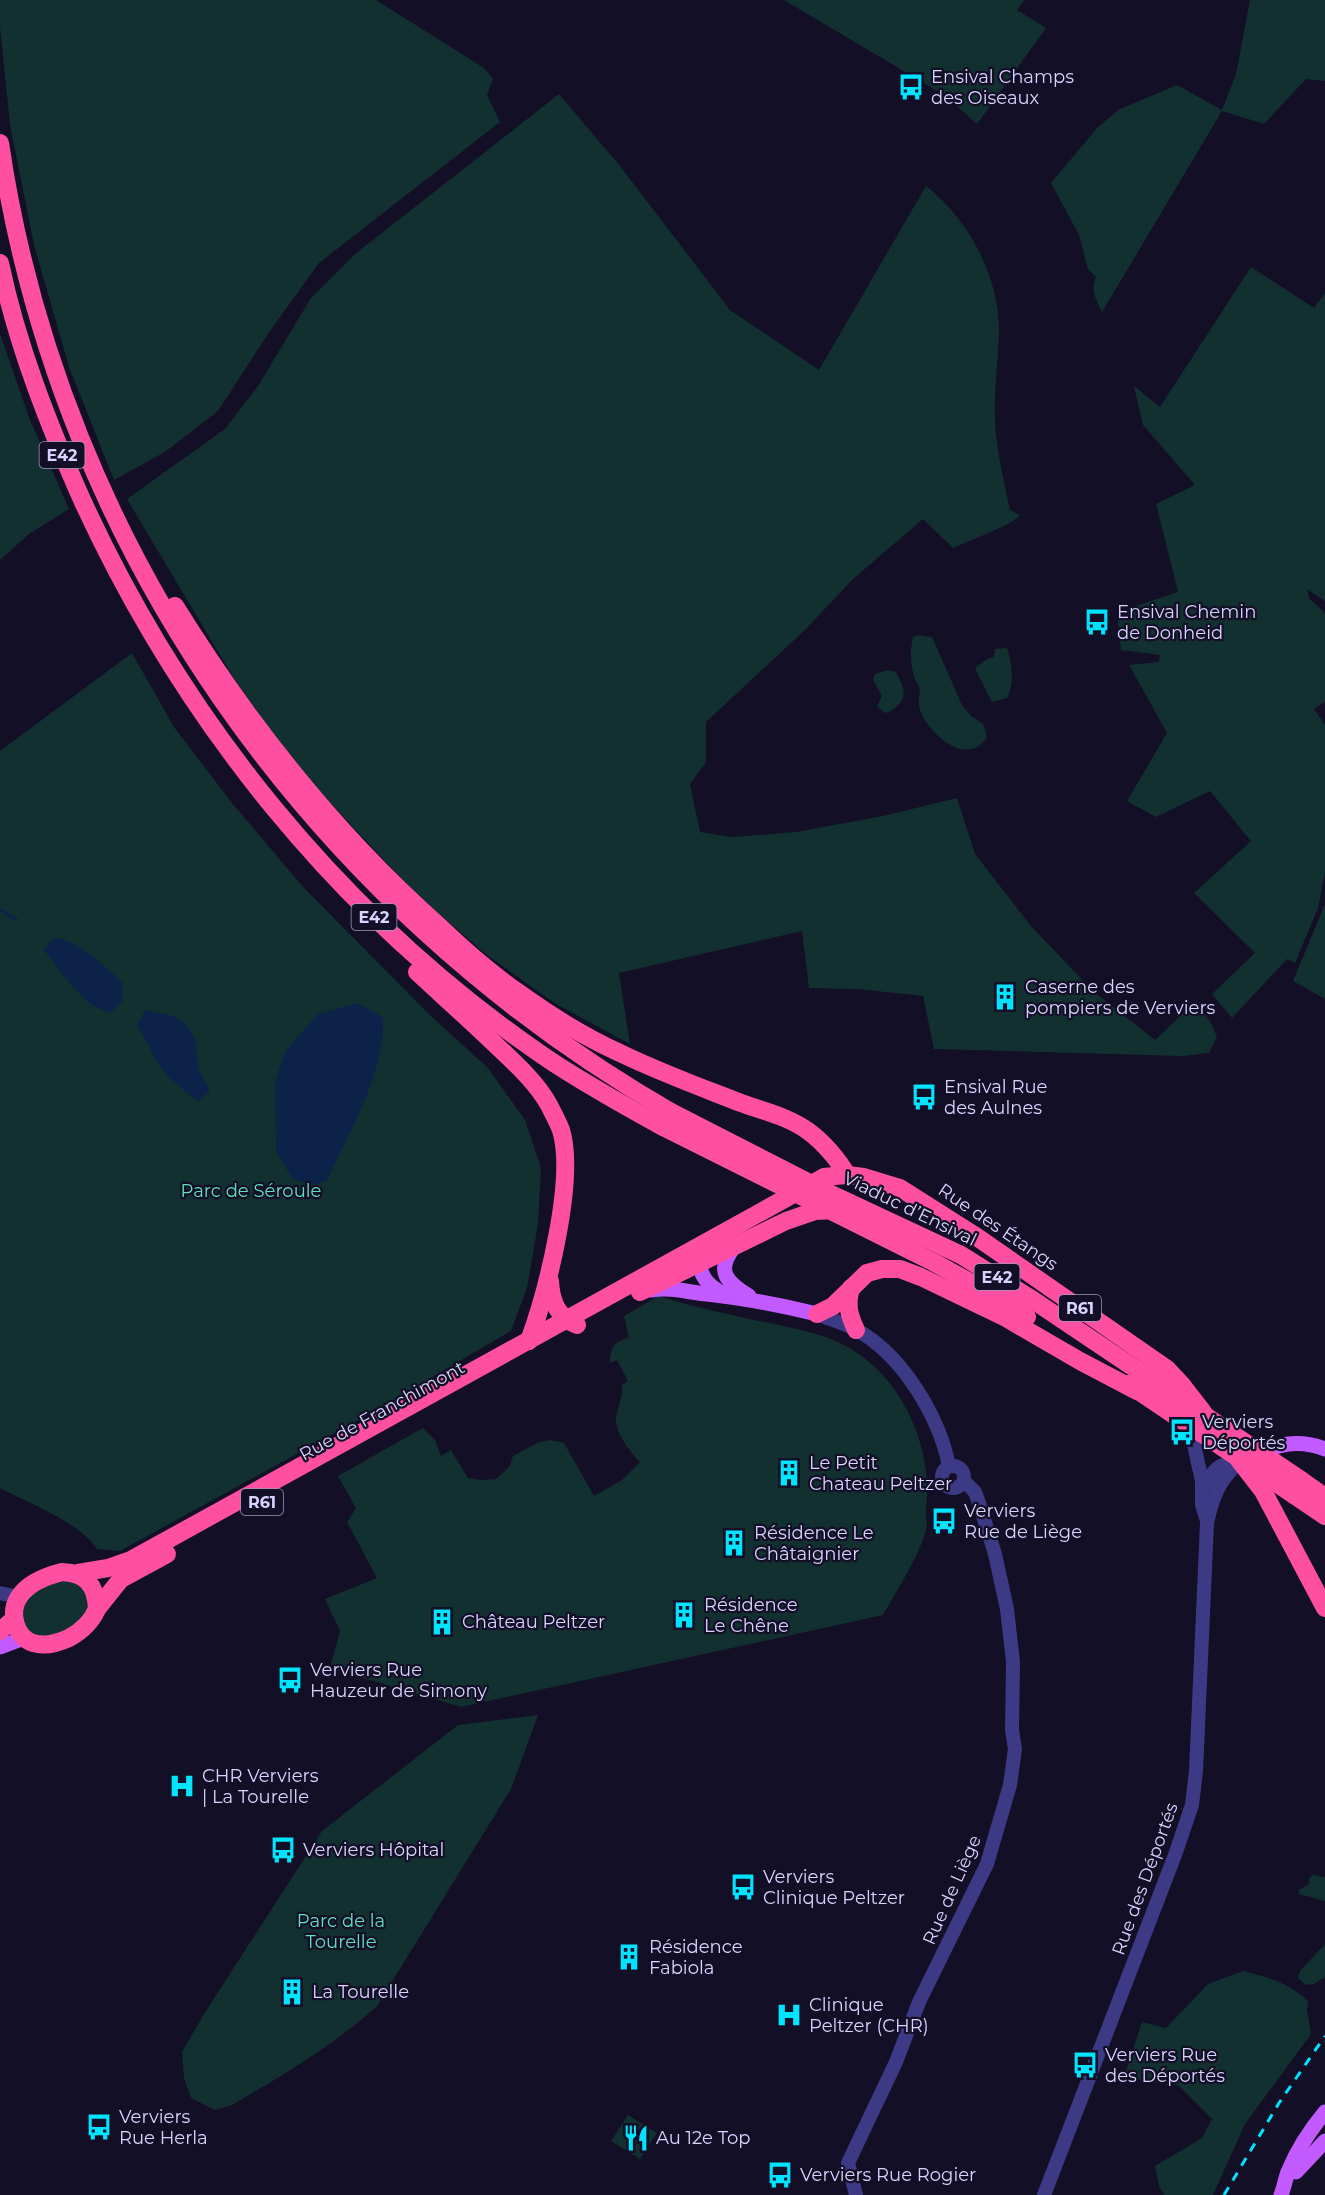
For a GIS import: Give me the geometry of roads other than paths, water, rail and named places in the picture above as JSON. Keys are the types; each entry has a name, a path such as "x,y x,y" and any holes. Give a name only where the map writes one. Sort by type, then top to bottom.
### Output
{"highway":[{"name":"E42","path":"0,142 24,265 51,356 82,441 110,507 149,583 196,664 263,757 346,856 439,944 523,1013 667,1119"},
{"name":"E42","path":"0,263 29,364 64,461 107,554 152,637 195,704 252,782 312,853 371,913 419,959 468,999 540,1054 607,1096 667,1119"},
{"path":"110,507 213,665 282,762 363,855 440,928 492,973 569,1026 617,1053 797,1124 816,1138 837,1160 846,1174"},
{"path":"152,637 177,693 256,804 337,895 521,1069 548,1103 561,1130 565,1156 565,1184 550,1270 529,1341"},
{"name":"Viaduc d’Ensival","path":"667,1119 988,1292 1137,1391"},
{"name":"Viaduc d’Ensival","path":"667,1119 961,1255 1034,1300 1297,1488"},
{"path":"786,1221 800,1204 819,1195 824,1177 816,1138"},
{"name":"Rue des Étangs","path":"677,1258 824,1177 846,1174 884,1182 915,1197 1167,1369 1182,1384 1240,1461"},
{"name":"R61","path":"699,1265 786,1221 814,1211 829,1209 848,1211 899,1231 966,1263 1097,1347 1186,1408 1240,1461 1260,1487 1325,1608"},
{"name":"Rue de Franchimont","path":"97,1609 121,1579 573,1323 677,1258"},
{"name":"Rue de Franchimont","path":"78,1573 108,1568 130,1560 529,1341 699,1265"},
{"path":"817,1314 832,1306 867,1273 892,1268 911,1273 1006,1318 1137,1391"},
{"path":"550,1270 550,1295 553,1304 573,1323"},
{"path":"851,1288 847,1301 848,1310 856,1330"},
{"name":"E42","path":"1137,1391 1297,1488 1325,1497"},
{"name":"E42","path":"1297,1488 1325,1516"},
{"name":"R61","path":"19,1597 27,1588 49,1575 62,1572 78,1573"},
{"path":"78,1573 92,1588 97,1609"},
{"path":"19,1597 14,1607 14,1618 17,1629 24,1638"},
{"name":"R61","path":"24,1638 32,1643 44,1645 65,1640 84,1629 94,1617 97,1609"},
{"path":"0,1631 14,1618"}],"main road":[{"path":"711,1240 698,1257 699,1265 706,1282 725,1295"},
{"path":"734,1246 725,1262 726,1277 733,1287 757,1300"},
{"path":"644,1291 672,1288 725,1295 817,1314"},
{"path":"1240,1461 1275,1445 1298,1443 1325,1449"},
{"path":"0,1647 24,1638"},
{"path":"1282,2193 1288,2172 1308,2133 1325,2112"},
{"path":"1282,2193 1307,2152 1325,2129"},
{"path":"1296,2172 1325,2141"}],"street":[{"path":"817,1314 856,1330"},
{"name":"Rue de Liège","path":"856,1330 875,1342 889,1355 901,1368 922,1399 945,1447 949,1466 942,1473 943,1483 953,1488 960,1486 964,1480 975,1492 995,1554 1007,1609 1013,1662 1012,1730 1015,1749 1010,1785 987,1864 919,2002 896,2062 848,2163 856,2195"},
{"name":"Rue des Déportés","path":"1186,1408 1202,1489 1202,1505 1208,1523"},
{"name":"Rue des Déportés","path":"1044,2195 1179,1845 1192,1805 1197,1759 1208,1523 1212,1500 1220,1484 1240,1461"},
{"path":"1202,1489 1221,1464 1240,1461"},
{"path":"1220,1484 1234,1479 1260,1487"},
{"path":"0,1593 19,1597"}],"water":[{"path":"55,938 73,943 100,962 123,983 123,1001 110,1013 91,1005 71,985 43,949"},
{"path":"357,1003 383,1017 379,1059 364,1101 327,1181 311,1186 292,1178 276,1152 275,1081 286,1050 318,1014"},
{"path":"145,1010 173,1016 186,1023 195,1040 199,1070 210,1091 198,1101 172,1080 156,1060 137,1026"}],"waterway":[{"path":"0,910 17,920"}],"railway":[{"path":"1224,2195 1279,2103 1325,2036"}],"place":[{"name":"Ensival Champs des Oiseaux","path":"911,87"},
{"name":"Ensival Chemin de Donheid","path":"1097,622"},
{"name":"Caserne des pompiers de Verviers","path":"1005,997"},
{"name":"Ensival Rue des Aulnes","path":"924,1097"},
{"name":"Verviers Déportés","path":"1182,1432"},
{"name":"Le Petit Chateau Peltzer","path":"789,1473"},
{"name":"Verviers Rue de Liège","path":"944,1521"},
{"name":"Résidence Le Châtaignier","path":"734,1543"},
{"name":"Résidence Le Chêne","path":"684,1615"},
{"name":"Château Peltzer","path":"442,1622"},
{"name":"Verviers Rue Hauzeur de Simony","path":"290,1680"},
{"name":"CHR Verviers | La Tourelle","path":"182,1786"},
{"name":"Verviers Hôpital","path":"283,1850"},
{"name":"Verviers Clinique Peltzer","path":"743,1887"},
{"name":"Résidence Fabiola","path":"629,1957"},
{"name":"La Tourelle","path":"292,1992"},
{"name":"Clinique Peltzer (CHR)","path":"789,2015"},
{"name":"Verviers Rue des Déportés","path":"1085,2065"},
{"name":"Verviers Rue Herla","path":"99,2127"},
{"name":"Au 12e Top","path":"636,2138"},
{"name":"Verviers Rue Rogier","path":"780,2175"}],"park label":[{"name":"Parc de Séroule","path":"251,1191"},
{"name":"Parc de la Tourelle","path":"341,1931"}]}
